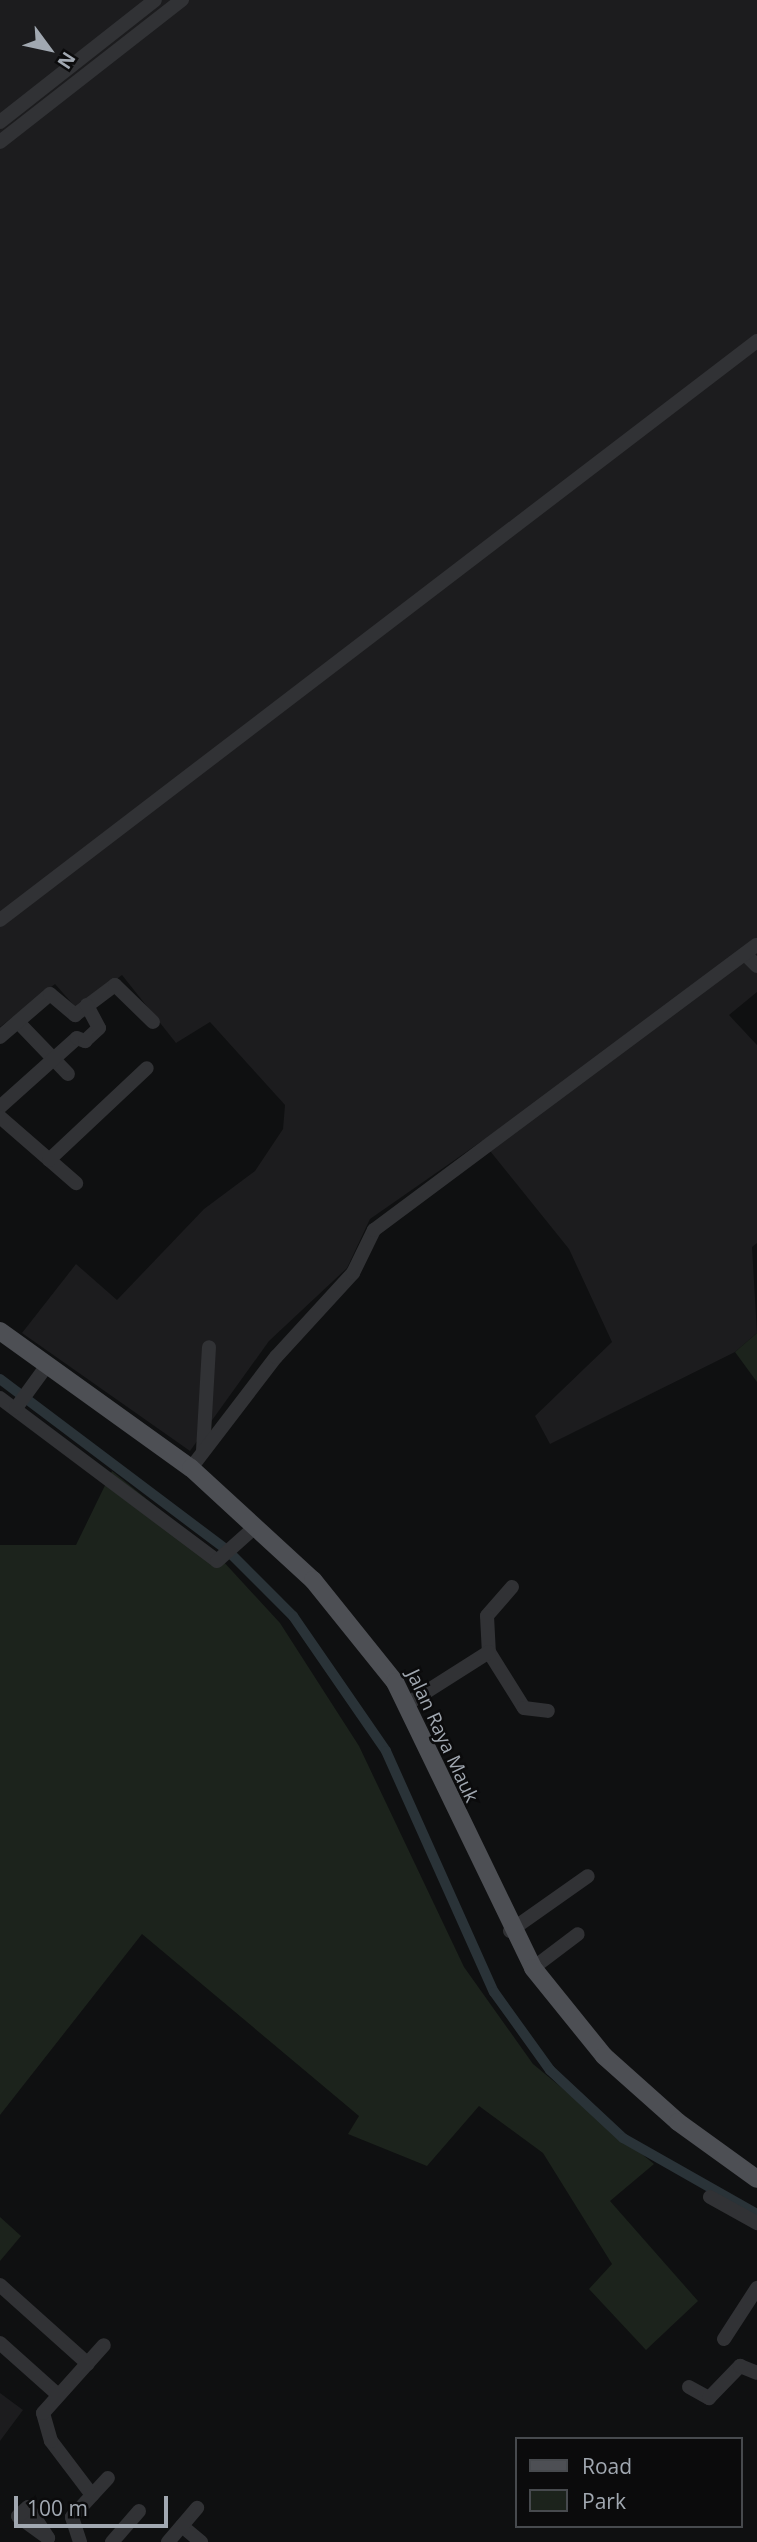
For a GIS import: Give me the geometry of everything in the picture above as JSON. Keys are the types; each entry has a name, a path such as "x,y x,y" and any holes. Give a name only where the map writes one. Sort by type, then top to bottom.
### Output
{"main road":[{"name":"Jalan Raya Mauk","path":"0,1331 45,1369 191,1468 359,1632 407,1704 510,1931 533,1968 604,2056 678,2122 757,2179"}],"street":[{"path":"0,122 155,0"},
{"path":"0,142 182,0"},
{"path":"0,920 757,341"},
{"path":"191,1468 353,1273 374,1230 757,945"},
{"path":"745,954 757,966"},
{"path":"0,1037 50,994 72,1014 119,985 153,1022"},
{"path":"0,1107 53,1059 101,1026 87,1005"},
{"path":"18,1022 68,1074"},
{"path":"49,1160 147,1068"},
{"path":"0,1117 76,1183"},
{"path":"203,1451 209,1347"},
{"path":"19,1405 45,1369"},
{"path":"0,1398 19,1405 218,1561 228,1558 252,1530"},
{"path":"512,1587 487,1616 489,1651 526,1710 548,1711"},
{"path":"407,1704 489,1651"},
{"path":"510,1931 588,1876"},
{"path":"533,1968 578,1934"},
{"path":"710,2197 757,2223"},
{"path":"0,2284 88,2364"},
{"path":"724,2339 757,2288"},
{"path":"0,2343 57,2394"},
{"path":"93,2495 51,2441 43,2413 57,2394 104,2345"},
{"path":"689,2387 709,2399 740,2366 757,2373"},
{"path":"79,2542 71,2522 108,2478"},
{"path":"168,2542 197,2508"},
{"path":"111,2542 139,2511"},
{"path":"182,2526 201,2542"},
{"path":"48,2540 63,2542"}],"shaded area":[{"path":"0,0 757,0 757,992 729,1015 757,1045 757,1243 752,1247 757,1333 735,1352 550,1444 535,1416 612,1342 569,1249 482,1141 370,1219 347,1268 269,1341 190,1451 22,1333 76,1264 117,1300 204,1209 255,1171 283,1129 285,1105 210,1022 176,1043 122,975 77,1009 55,984 0,1027"},
{"path":"0,2393 23,2410 0,2441"}],"green space":[{"path":"757,1333 757,1382 735,1352"},
{"path":"112,1471 222,1560 280,1623 359,1746 464,1967 533,2064 654,2164 610,2201 698,2301 646,2350 589,2289 612,2264 543,2153 479,2106 427,2166 348,2134 359,2116 142,1934 0,2115 0,1545 76,1545"},
{"path":"0,2217 21,2236 0,2261"}],"waterway":[{"path":"0,1379 226,1549 293,1616 386,1751 494,1992 550,2070 623,2138 757,2214"}]}
